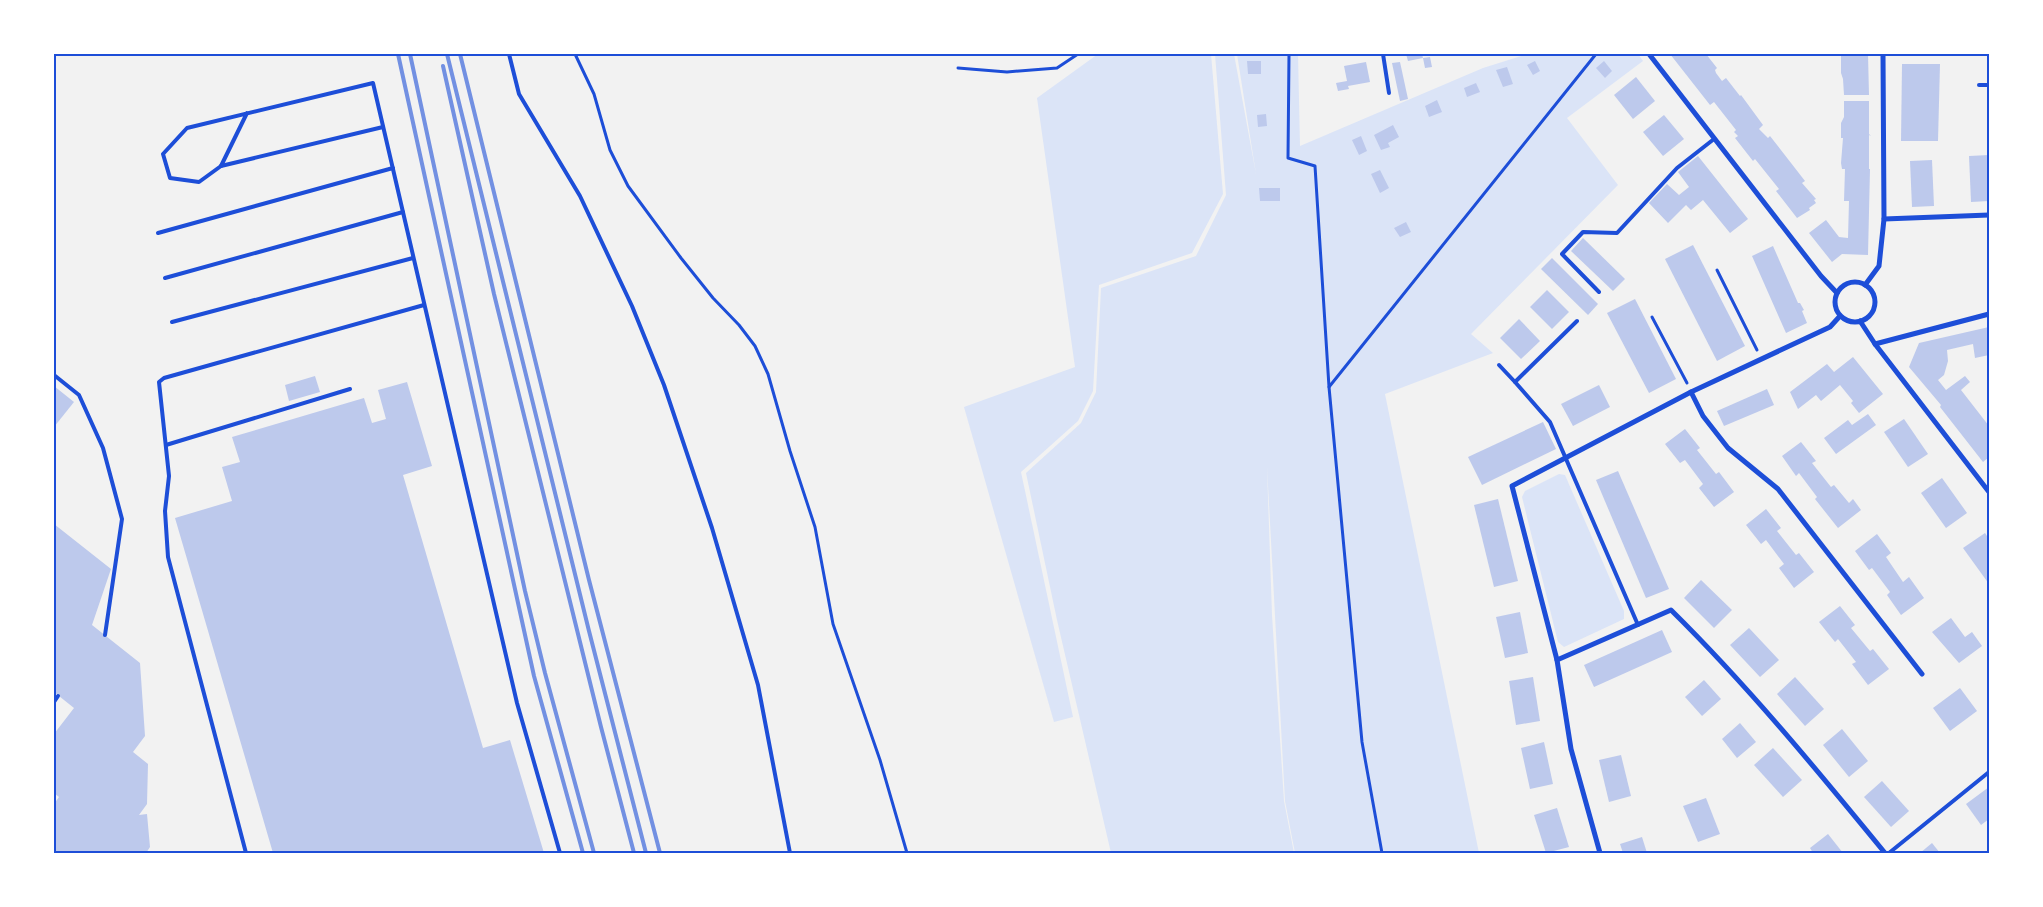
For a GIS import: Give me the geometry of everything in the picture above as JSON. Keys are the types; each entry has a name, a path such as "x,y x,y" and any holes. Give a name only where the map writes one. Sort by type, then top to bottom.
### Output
{"street":[{"path":"1649,54 1837,293"},
{"path":"1865,284 1879,266 1884,219 1883,54"},
{"path":"1884,219 1989,215"},
{"path":"1859,282 1865,284 1874,294 1875,301 1871,314 1860,321 1849,321 1840,316 1835,303 1837,293 1842,286 1848,283 1859,282"},
{"path":"1875,344 1989,314"},
{"path":"1600,853 1571,749 1557,660 1512,486 1691,392 1830,327 1840,316"},
{"path":"1860,321 1875,344 1989,492"},
{"path":"1691,392 1703,416 1728,448 1778,488 1922,674"},
{"path":"1557,660 1671,610 1708,647 1800,749 1887,853"}],"lane":[{"path":"509,54 519,94 580,196 632,306 664,385 712,528 758,685 790,853"},
{"path":"1383,54 1389,94"},
{"path":"383,127 221,166 199,182 170,178 163,154 186,128 373,83 516,703 560,853"},
{"path":"1979,85 1989,85"},
{"path":"221,166 247,113"},
{"path":"1599,292 1562,254 1583,232 1617,233 1677,168 1714,139"},
{"path":"158,233 393,168"},
{"path":"165,278 403,212"},
{"path":"172,322 413,258"},
{"path":"246,853 168,557 165,511 169,476 159,382 164,378 424,306"},
{"path":"1515,382 1577,321"},
{"path":"1499,365 1550,422 1638,625"},
{"path":"54,375 80,395 103,448 122,519 105,635"},
{"path":"166,445 350,390"},
{"path":"54,702 58,696"},
{"path":"1887,853 1989,772"}],"path":[{"path":"575,54 594,94 610,150 628,186 681,258 750,339 768,374 790,451 816,527 832,624 869,726 907,853"},
{"path":"958,68 1008,72 1057,68 1078,54"},
{"path":"1289,54 1288,158 1316,166 1329,387 1362,742 1382,853"},
{"path":"1329,387 1596,54"},
{"path":"1717,270 1762,359"},
{"path":"1652,317 1691,392"}],"shaded area":[{"path":"1098,54 1211,54 1223,194 1192,253 1099,285 1093,391 1078,421 1021,472 1073,717 1054,722 964,407 1075,367 1037,98"},
{"path":"1215,54 1234,54 1256,174 1237,54 1298,54 1300,146 1483,68 1528,54 1638,54 1643,61 1567,118 1618,185 1471,334 1493,353 1385,394 1479,853 1295,853 1285,801 1267,467 1272,615 1284,801 1294,853 1111,853 1057,620 1026,473 1081,423 1096,392 1101,288 1196,256 1226,195"},
{"path":"1559,474 1565,475 1624,611 1624,619 1564,647 1558,642 1522,497 1525,491"}],"building":[{"path":"1406,54 1422,54 1423,58 1408,61"},
{"path":"1670,54 1706,54 1717,68 1715,70 1716,73 1722,81 1726,78 1763,125 1759,129 1768,138 1770,136 1805,181 1802,183 1816,199 1814,200 1816,203 1809,208 1810,210 1797,218 1776,191 1779,189 1735,138 1738,136 1734,132 1736,130 1714,102 1710,105"},
{"path":"1841,54 1868,54 1869,95 1844,95"},
{"path":"1430,57 1432,67 1425,68 1423,58"},
{"path":"1247,61 1261,61 1261,74 1248,74"},
{"path":"1535,61 1540,71 1533,75 1527,65"},
{"path":"1604,61 1612,71 1605,78 1596,68"},
{"path":"1366,62 1370,82 1348,86 1349,89 1338,91 1336,83 1347,81 1344,66"},
{"path":"1400,62 1408,99 1400,101 1392,63"},
{"path":"1902,64 1940,64 1938,141 1901,141"},
{"path":"1507,67 1513,84 1503,87 1496,70"},
{"path":"1636,77 1655,101 1633,119 1614,95"},
{"path":"1476,83 1480,92 1467,97 1464,88"},
{"path":"1437,100 1442,112 1429,117 1425,106"},
{"path":"1844,101 1869,101 1869,134 1871,136 1869,135 1868,255 1842,254 1832,262 1809,233 1826,220 1839,237 1848,238 1849,201 1844,201 1845,169 1842,169 1841,163 1843,138 1841,138 1841,123 1844,117"},
{"path":"1266,114 1267,126 1258,127 1257,115"},
{"path":"1664,115 1684,139 1663,156 1643,132"},
{"path":"1393,125 1399,137 1388,143 1390,147 1381,150 1374,135"},
{"path":"1361,136 1367,151 1359,155 1352,140"},
{"path":"1989,155 1989,201 1971,202 1969,156"},
{"path":"1698,156 1748,219 1730,233 1703,200 1691,210 1686,205 1668,223 1649,203 1667,184 1679,195 1689,187 1678,172"},
{"path":"1932,160 1934,206 1912,207 1910,161"},
{"path":"1380,170 1389,188 1380,193 1371,174"},
{"path":"1259,188 1280,188 1280,201 1260,201"},
{"path":"1406,222 1411,232 1400,237 1394,228"},
{"path":"1583,238 1625,279 1613,291 1571,251"},
{"path":"1693,245 1745,346 1717,361 1665,259"},
{"path":"1773,246 1798,303 1800,303 1804,310 1802,311 1807,323 1786,333 1752,256"},
{"path":"1552,258 1598,304 1588,315 1541,269"},
{"path":"1547,290 1569,312 1552,329 1530,307"},
{"path":"1635,299 1676,379 1649,393 1607,313"},
{"path":"1519,319 1540,341 1521,359 1500,338"},
{"path":"1989,327 1989,355 1975,358 1973,344 1947,350 1948,361 1944,375 1938,380 1946,390 1965,376 1970,382 1961,390 1989,426 1989,457 1983,462 1940,407 1941,405 1909,367 1919,343"},
{"path":"1853,357 1883,394 1859,413 1851,403 1853,401 1840,385 1821,401 1816,395 1798,409 1790,392 1827,364 1834,372"},
{"path":"315,376 320,392 289,401 285,385"},
{"path":"407,382 432,466 403,475 483,748 510,740 544,853 273,853 175,518 232,501 222,467 240,462 232,437 364,398 372,423 386,419 378,390"},
{"path":"1599,385 1610,407 1573,426 1561,404"},
{"path":"54,386 74,402 54,427"},
{"path":"1767,389 1774,405 1724,426 1717,411"},
{"path":"1868,414 1876,425 1836,454 1824,438 1848,420 1852,425"},
{"path":"1904,419 1928,454 1908,467 1884,432"},
{"path":"1543,422 1556,449 1482,485 1468,457"},
{"path":"1685,429 1700,448 1697,450 1716,474 1719,472 1734,492 1714,507 1699,488 1703,484 1685,460 1680,463 1665,444"},
{"path":"1801,442 1816,461 1812,463 1831,487 1834,485 1849,503 1853,499 1861,510 1838,528 1815,499 1817,497 1799,473 1796,476 1782,456"},
{"path":"1618,471 1669,589 1646,598 1596,480"},
{"path":"1942,478 1967,513 1946,528 1921,493"},
{"path":"1498,499 1518,581 1494,587 1474,505"},
{"path":"1766,509 1781,528 1777,531 1796,555 1799,553 1814,572 1794,588 1779,568 1784,564 1766,540 1761,544 1746,525"},
{"path":"54,524 111,569 92,625 140,663 145,736 133,752 148,764 147,804 139,815 147,814 150,847 146,853 54,853 54,804 59,797 54,793 54,734 74,708 54,692"},
{"path":"1985,533 1989,539 1989,584 1963,548"},
{"path":"1877,534 1891,553 1886,557 1903,582 1909,577 1924,598 1901,615 1887,595 1890,592 1872,568 1869,570 1855,551"},
{"path":"1701,580 1732,610 1714,628 1684,598"},
{"path":"1840,606 1855,625 1851,628 1870,651 1873,649 1889,669 1868,685 1852,664 1856,662 1838,639 1835,642 1819,622"},
{"path":"1520,612 1528,653 1505,658 1496,617"},
{"path":"1951,618 1965,637 1972,632 1982,646 1959,663 1932,632"},
{"path":"1749,628 1779,660 1760,677 1730,645"},
{"path":"1662,630 1672,652 1594,687 1584,665"},
{"path":"1533,677 1540,721 1516,725 1509,681"},
{"path":"1795,677 1824,709 1805,726 1777,694"},
{"path":"1704,680 1721,699 1702,716 1685,697"},
{"path":"1960,688 1977,711 1950,731 1933,708"},
{"path":"1740,723 1756,742 1737,758 1722,739"},
{"path":"1842,729 1868,761 1849,777 1823,745"},
{"path":"1544,742 1553,784 1530,789 1521,748"},
{"path":"1773,748 1802,780 1783,797 1754,765"},
{"path":"1621,755 1631,796 1609,802 1599,760"},
{"path":"1882,781 1909,811 1891,827 1864,797"},
{"path":"1989,787 1989,819 1981,825 1966,804"},
{"path":"1706,798 1720,834 1698,842 1683,806"},
{"path":"1557,808 1569,847 1546,853 1534,815"},
{"path":"1828,834 1843,853 1813,853 1810,848"},
{"path":"1642,837 1647,853 1623,853 1620,844"},
{"path":"1932,843 1940,853 1920,853"}],"railway":[{"path":"398,54 534,676 583,853"},
{"path":"410,54 525,591 545,673 594,853"},
{"path":"447,54 589,631 646,853"},
{"path":"460,54 589,580 660,853"},
{"path":"443,66 494,294 634,853"}]}
